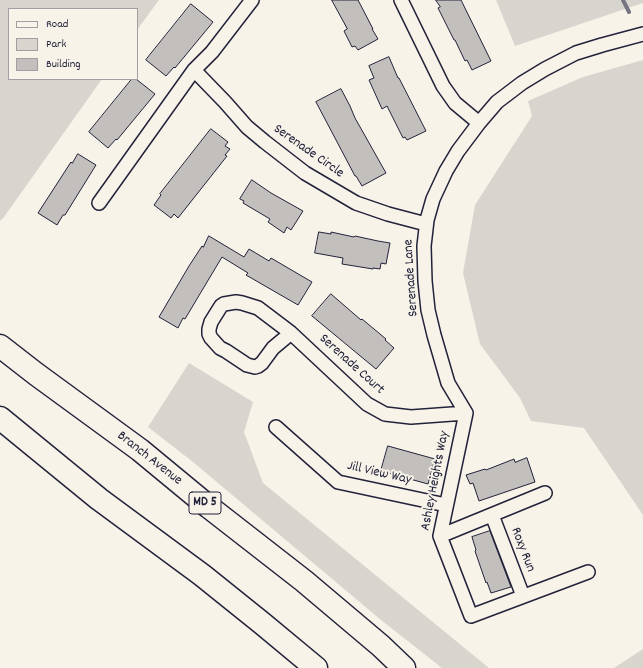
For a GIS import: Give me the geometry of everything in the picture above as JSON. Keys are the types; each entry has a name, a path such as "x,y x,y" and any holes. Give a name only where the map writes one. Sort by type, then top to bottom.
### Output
{"highway":[{"name":"Branch Avenue","path":"0,346 140,450 209,507 304,581 381,646 404,668"},
{"path":"0,418 99,499 202,576 316,668"}],"street":[{"path":"98,203 194,70 212,52 252,0"},
{"path":"401,0 443,86 455,103 479,123"},
{"name":"Serenade Lane","path":"466,413 448,383 428,310 425,281 424,246 426,224 433,199 446,171 458,151 497,102 522,83 576,53 643,34"},
{"name":"Serenade Circle","path":"194,70 247,127 305,173 356,203 388,214 426,224"},
{"name":"Serenade Court","path":"291,333 273,348 262,363 255,367 247,365 220,348 211,338 209,329 211,322 221,306 224,304 236,302 258,308 291,333 367,404 385,414 411,417 466,413"},
{"name":"Ashley Heights Way","path":"466,413 440,536 470,616 588,572"},
{"name":"Jill View Way","path":"276,427 338,482 446,506"},
{"path":"440,536 545,493"},
{"name":"Roxy Run","path":"492,515 523,596"}],"green space":[{"path":"0,0 159,0 138,29 138,8 8,8 8,80 101,80 0,221"},
{"path":"496,0 643,0 643,3 515,46"},
{"path":"643,60 643,515 584,428 531,421 520,398 480,344 463,273 475,205 532,116 528,101 583,77"},
{"path":"189,363 253,402 244,432 263,483 489,668 442,668 381,620 193,462 148,427"},
{"path":"643,649 643,668 614,668"}],"building":[{"path":"332,0 358,0 378,39 358,50 355,46 352,47 344,31 347,29"},
{"path":"436,0 461,0 491,61 472,70 467,60 465,61 454,40 438,8 440,7"},
{"path":"191,4 213,22 175,68 174,67 166,76 146,60"},
{"path":"389,57 398,78 426,131 407,140 405,137 403,138 387,106 382,109 369,80 374,78 369,66"},
{"path":"131,80 137,80 155,94 117,140 116,139 108,148 89,132"},
{"path":"341,89 355,118 386,173 362,186 355,176 316,102"},
{"path":"211,129 228,142 225,146 230,149 225,155 227,156 178,218 174,214 171,218 154,205 161,195 160,194"},
{"path":"78,154 96,165 65,215 63,215 57,225 38,213 71,162 72,163"},
{"path":"252,180 271,193 303,211 291,230 287,227 284,233 268,222 270,219 243,203 244,201 240,199"},
{"path":"319,232 331,234 331,232 390,243 386,264 381,263 380,269 373,269 342,264 343,258 315,253"},
{"path":"209,236 244,257 249,249 269,261 271,258 312,282 298,305 246,275 248,273 222,257 185,319 183,318 178,328 159,317 189,266"},
{"path":"331,294 386,339 385,340 394,348 376,369 312,316"},
{"path":"388,446 435,459 428,484 381,471"},
{"path":"527,458 535,482 479,501 473,483 470,484 466,475 485,469 486,470 514,459 515,462"},
{"path":"490,531 511,587 491,593 475,551 472,537"}],"waterway":[{"path":"623,0 629,12"}]}
